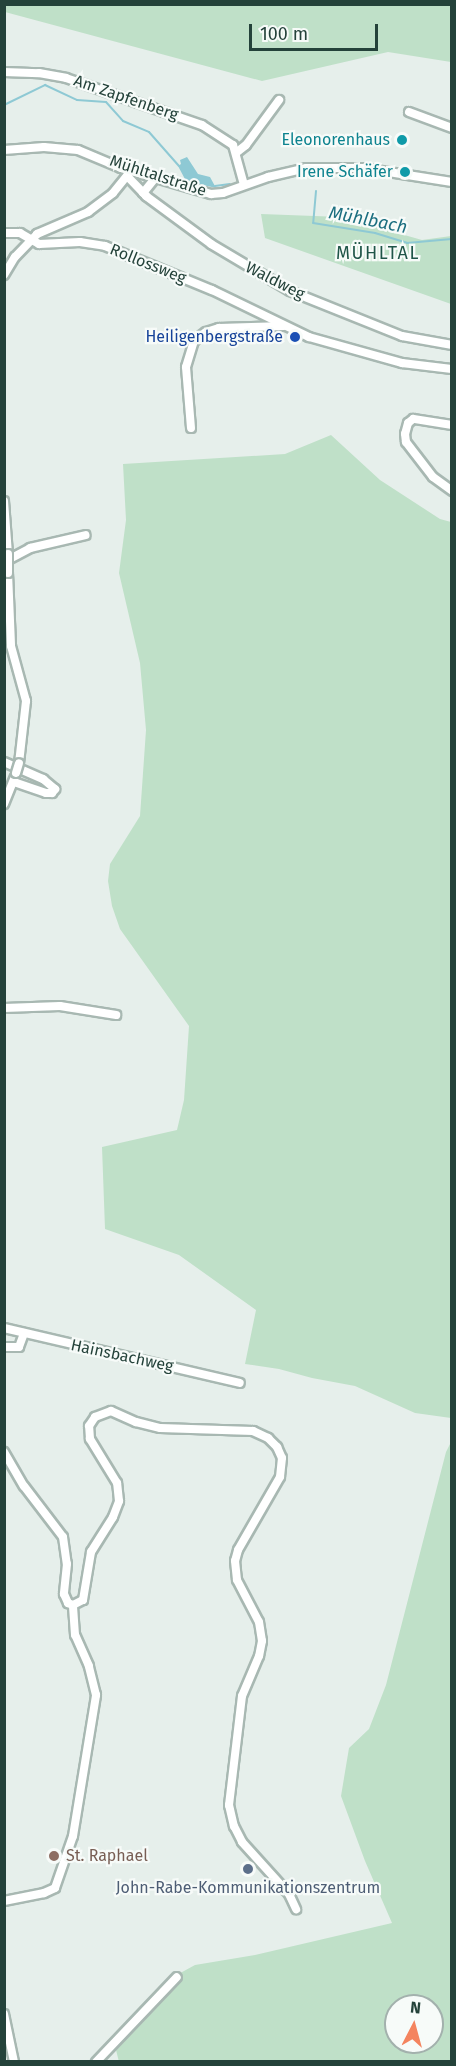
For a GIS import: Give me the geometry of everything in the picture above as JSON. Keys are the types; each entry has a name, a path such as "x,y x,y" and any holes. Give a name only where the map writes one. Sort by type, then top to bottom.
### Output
{"street":[{"name":"Am Zapfenberg","path":"4,72 59,76 155,107 213,131 233,145 237,152"},
{"path":"244,184 237,152 246,145 279,100"},
{"path":"409,112 452,128"},
{"name":"Mühltalstraße","path":"4,150 45,147 73,149 129,174 156,177 211,194 223,193 244,184 294,170 332,167 374,169 452,182"},
{"path":"4,275 15,257 32,239 42,231 88,212 113,193 129,174"},
{"name":"Waldweg","path":"129,174 143,193 234,259 290,291 402,336 452,345"},
{"path":"143,193 156,177"},
{"name":"Rollossweg","path":"4,233 20,233 39,244 80,242 105,246 212,290 274,318 284,326"},
{"path":"191,428 186,366 188,353 196,340 206,332 219,328 284,326 315,339 402,363 452,369"},
{"path":"452,425 413,419 408,423 405,434 410,447 433,477 452,491"},
{"path":"4,501 11,646 26,701 19,763 14,782 4,804"},
{"path":"6,558 30,548 86,535"},
{"path":"4,762 43,779 56,789 52,793 46,793 14,782"},
{"path":"4,1008 53,1005 116,1015"},
{"name":"Hainsbachweg","path":"4,1328 240,1383"},
{"path":"4,1347 19,1347 24,1333"},
{"path":"73,1605 83,1600 91,1552 115,1514 119,1501 117,1483 89,1435 89,1426 94,1417 111,1411 136,1422 160,1428 253,1431 268,1438 277,1447 282,1458 279,1477 238,1550 235,1561 237,1581 259,1622 262,1641 259,1656 242,1696 229,1805 234,1826 242,1842 289,1894 296,1909"},
{"path":"4,1452 24,1485 63,1537 67,1564 64,1594 68,1603 73,1605"},
{"path":"4,1901 44,1893 55,1888 73,1836 96,1695 89,1666 75,1635 73,1605"},
{"path":"96,2061 177,1977"},
{"path":"4,2014 14,2061"}],"green space":[{"path":"4,5 451,5 451,62 388,52 262,81 5,12"},
{"path":"261,214 341,217 422,240 451,236 451,304 265,238"},
{"path":"331,435 380,480 440,519 451,522 451,1418 415,1413 355,1386 245,1364 256,1310 179,1255 105,1229 102,1147 177,1130 184,1100 189,1026 120,929 112,906 108,881 110,864 140,816 146,730 140,663 119,573 126,520 123,464 285,454"},
{"path":"451,1442 451,2061 119,2062 115,2046 173,1977 195,1965 255,1955 392,1923 365,1861 341,1796 349,1748 369,1729 386,1685 446,1452"}],"water":[{"path":"187,157 198,174 210,177 216,188 186,181 178,166 181,164 180,160"}],"waterway":[{"name":"Mühlbach","path":"4,105 45,85 77,100 106,102 123,121 149,132 179,166"},
{"name":"Mühlbach","path":"215,186 230,184"},
{"name":"Mühlbach","path":"316,191 313,223 375,233 407,243 452,239"}],"place":[{"name":"Eleonorenhaus","path":"402,140"},
{"name":"Irene Schäfer","path":"405,172"},
{"name":"Heiligenbergstraße","path":"295,337"},
{"name":"St. Raphael","path":"54,1856"},
{"name":"John-Rabe-Kommunikationszentrum","path":"248,1869"}],"district":[{"name":"MÜHLTAL","path":"378,253"}]}
